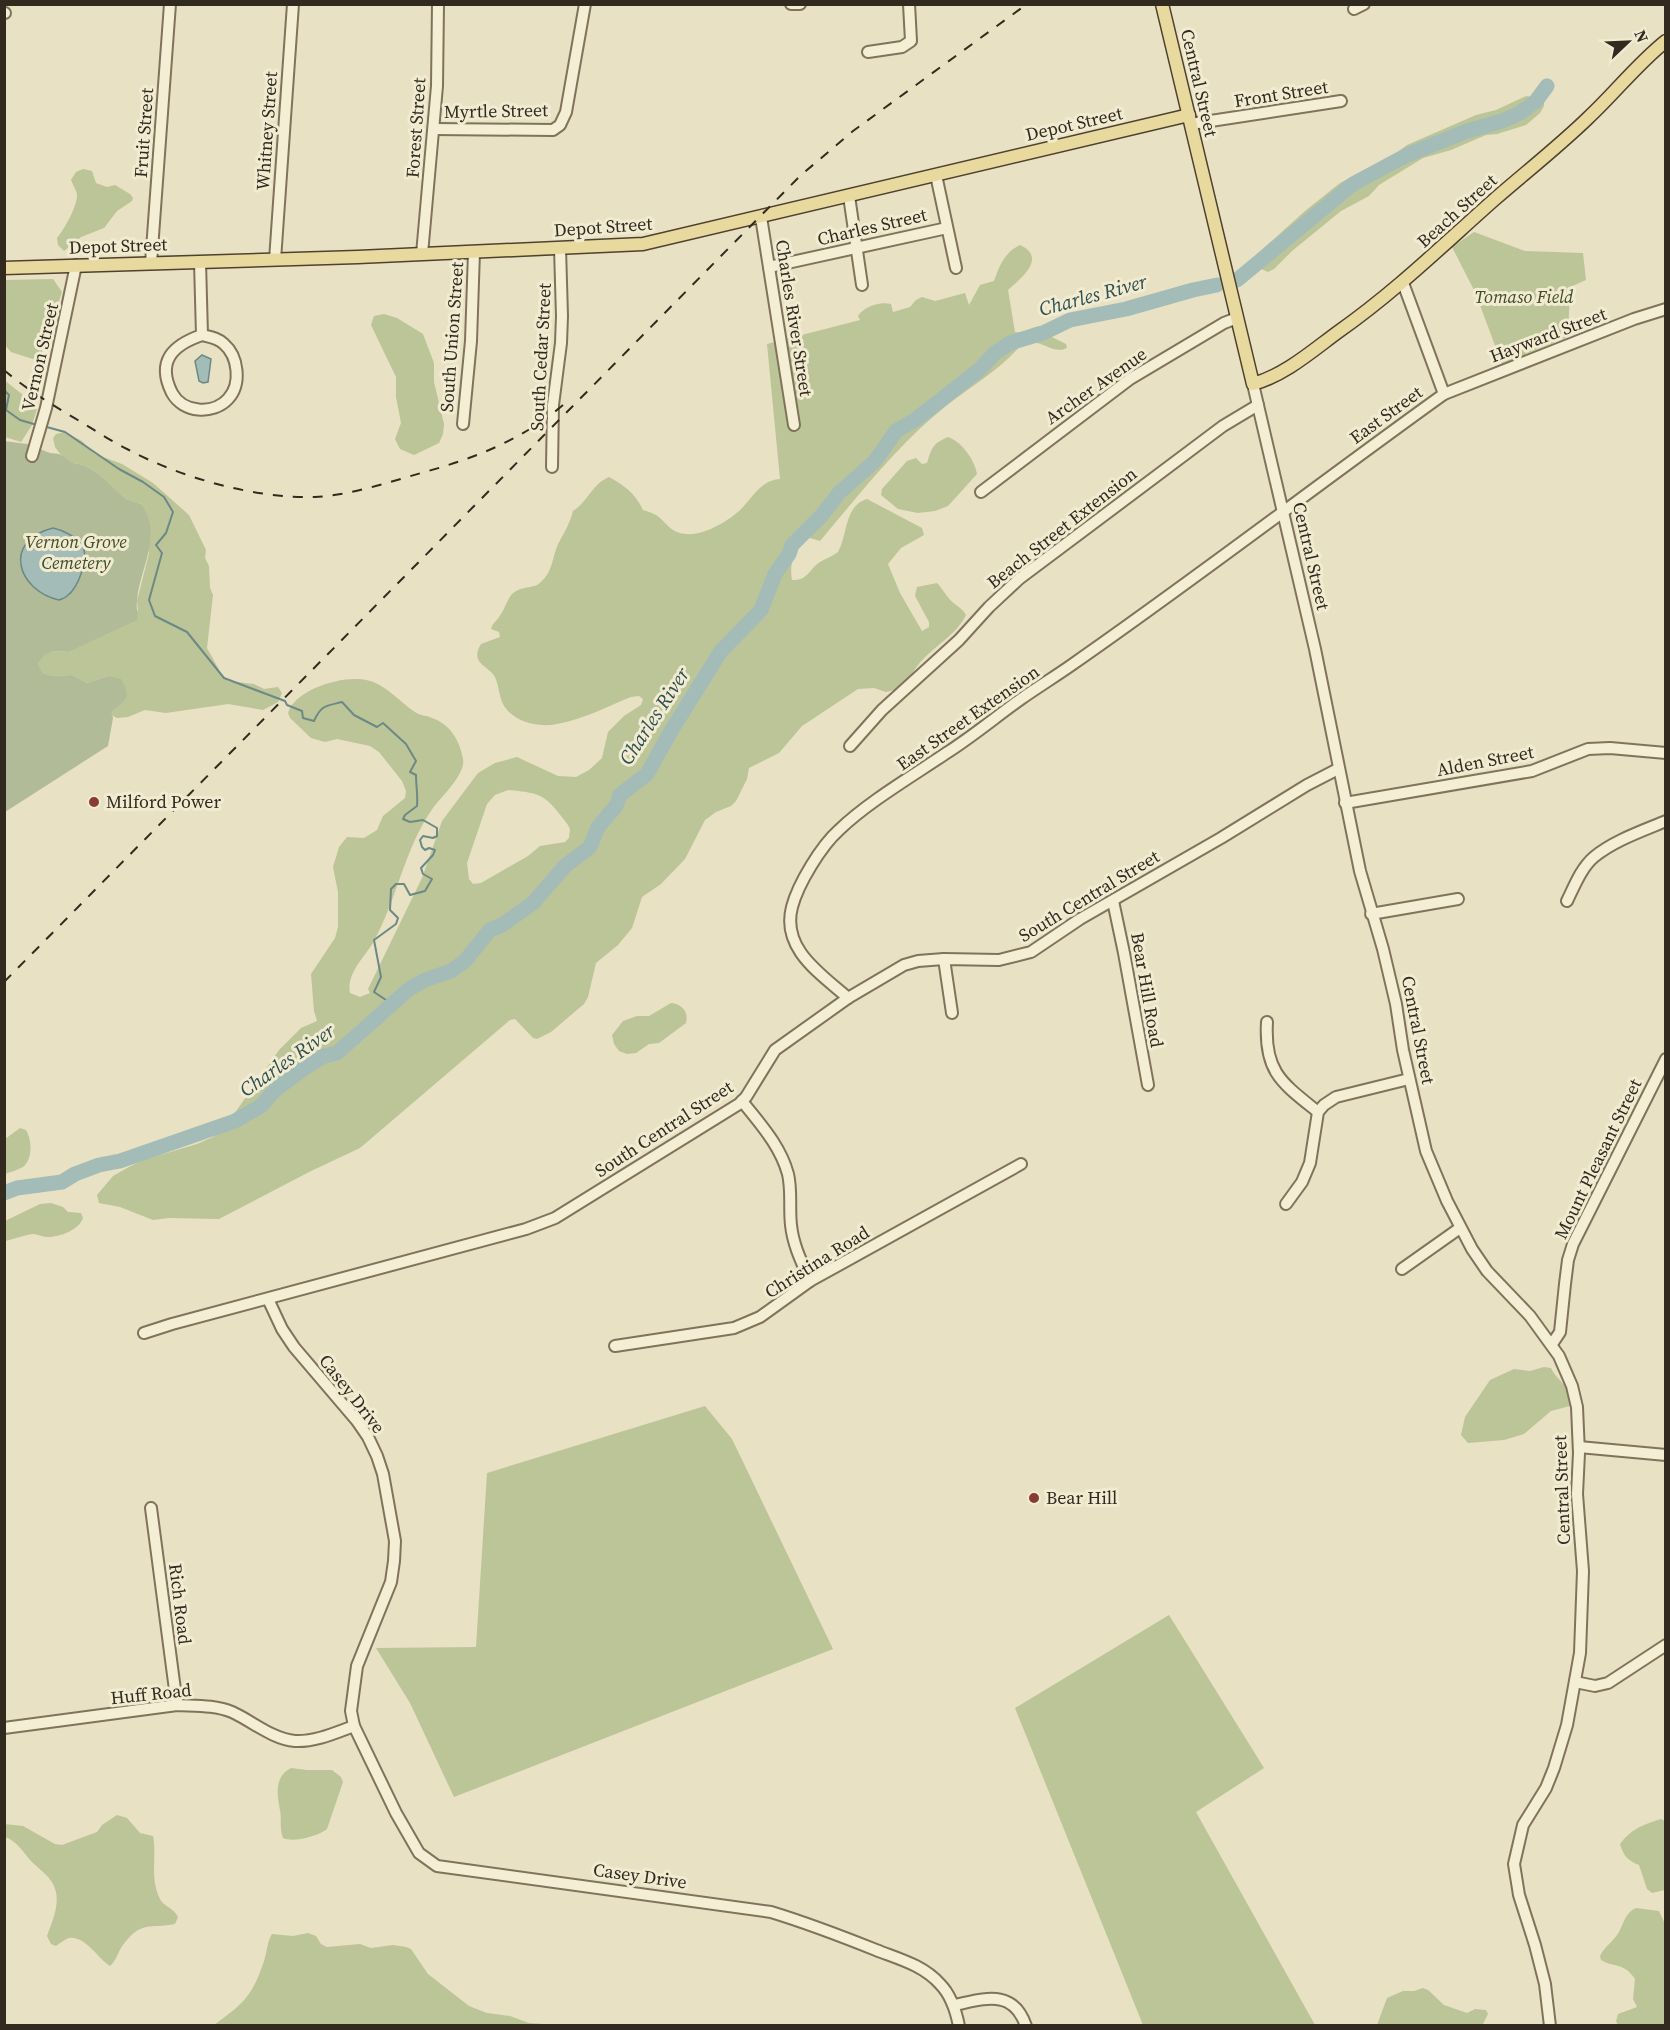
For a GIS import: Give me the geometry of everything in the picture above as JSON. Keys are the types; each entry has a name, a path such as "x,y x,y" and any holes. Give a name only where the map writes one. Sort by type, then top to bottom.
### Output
{"main road":[{"name":"Central Street","path":"1162,4 1253,384"},
{"name":"Beach Street","path":"1253,384 1276,376 1364,314 1403,283 1497,197 1574,132 1638,64 1665,40"},
{"name":"Depot Street","path":"4,268 276,260 643,244 936,175 1190,120"}],"street":[{"name":"Fruit Street","path":"151,263 170,4"},
{"name":"Whitney Street","path":"276,260 293,4"},
{"name":"Forest Street","path":"422,254 437,86 438,4"},
{"name":"Myrtle Street","path":"434,129 527,131 553,130 558,126 566,112 585,4"},
{"path":"791,4 800,4"},
{"path":"868,52 902,46 911,41 909,4"},
{"name":"Front Street","path":"1190,120 1341,101"},
{"path":"936,175 956,268"},
{"path":"849,196 862,285"},
{"name":"Charles River Street","path":"761,217 794,425"},
{"name":"Charles Street","path":"769,267 947,228"},
{"name":"South Cedar Street","path":"552,467 552,405 562,325 560,248"},
{"name":"South Union Street","path":"463,424 471,341 474,252"},
{"path":"200,262 202,335"},
{"name":"Vernon Street","path":"32,456 41,426 76,265"},
{"name":"East Street","path":"1283,512 1444,394 1403,283"},
{"name":"Hayward Street","path":"1444,394 1665,309"},
{"name":"Archer Avenue","path":"981,492 1130,379 1224,323 1237,318"},
{"path":"202,335 219,340 227,347 234,361 237,375 234,388 228,398 214,406 200,410 187,407 174,396 165,372 171,353 188,340 202,335"},
{"name":"Central Street","path":"1253,384 1315,649 1345,803 1371,914 1383,949 1426,1150 1439,1185 1460,1228 1487,1271 1530,1316 1552,1344 1566,1369 1577,1407 1579,1447 1577,1494 1583,1571 1580,1653 1567,1725 1554,1768 1546,1788 1523,1825 1514,1864 1519,1895 1545,1984 1550,2025"},
{"name":"Beach Street Extension","path":"850,746 882,710 959,640 1019,579 1222,426 1258,405"},
{"name":"East Street Extension","path":"848,999 804,958 791,933 790,919 797,892 827,842 840,828 876,801 961,744 1283,512"},
{"name":"Alden Street","path":"1345,803 1532,771 1588,749 1610,748 1665,753"},
{"name":"South Central Street","path":"144,1333 543,1223 570,1209 742,1101 775,1050 848,999 904,965 918,961 944,959 999,960 1023,954 1044,944 1080,919 1338,769"},
{"path":"1567,901 1594,857 1665,821"},
{"path":"1371,914 1458,899"},
{"name":"Bear Hill Road","path":"1113,901 1148,1085"},
{"path":"944,959 952,1013"},
{"path":"1267,1022 1266,1039 1274,1070 1285,1084 1318,1112"},
{"name":"Mount Pleasant Street","path":"1552,1344 1560,1332 1568,1260 1573,1244 1665,1059"},
{"path":"1286,1204 1302,1182 1310,1163 1318,1112 1324,1105 1336,1097 1409,1079"},
{"path":"742,1101 769,1134 779,1151 788,1176 791,1225 796,1251 810,1281"},
{"name":"Christina Road","path":"615,1346 734,1328 760,1317 810,1281 1021,1164"},
{"path":"1402,1269 1460,1228"},
{"name":"Casey Drive","path":"268,1299 282,1329 294,1347 368,1437 383,1474 394,1541 394,1561 391,1582 357,1666 351,1711 354,1726 396,1813 419,1853 437,1866 771,1912 817,1926 925,1970 942,1985 954,2005 959,2025"},
{"path":"1579,1447 1665,1455"},
{"name":"Rich Road","path":"151,1508 177,1705"},
{"path":"1575,1682 1595,1686 1608,1683 1665,1645"},
{"name":"Huff Road","path":"4,1728 177,1705 205,1706 231,1712 260,1729 293,1741 310,1740 354,1726"},
{"path":"954,2005 996,1997 1006,2000 1016,2008 1023,2015 1026,2025"}],"green space":[{"path":"1526,96 1544,97 1544,106 1540,113 1526,125 1486,135 1451,150 1423,158 1379,185 1369,196 1341,211 1292,251 1274,269 1268,272 1259,268 1236,287 1234,277 1237,272 1340,183 1395,154 1407,145"},
{"path":"83,169 92,171 96,183 107,187 115,185 133,198 117,211 104,228 81,237 64,251 58,245 57,238 70,217 77,199 77,192 71,180 76,172"},
{"name":"Tomaso Field","path":"1474,232 1525,251 1583,253 1586,280 1570,287 1568,337 1502,364 1475,292 1452,247"},
{"path":"1020,245 1028,250 1032,256 1032,262 1008,290 1015,332 1046,326 1052,337 1066,344 1067,348 1056,350 1034,342 1021,345 1004,362 928,421 880,470 820,541 806,537 793,557 792,580 797,580 805,577 816,565 838,552 850,514 854,508 867,499 922,528 924,535 901,548 888,564 900,593 922,631 929,627 929,622 915,596 917,587 937,583 949,599 966,615 953,632 920,663 909,682 898,689 886,692 874,688 858,689 802,726 779,753 749,768 747,779 736,801 705,820 685,859 661,884 642,897 632,928 618,945 596,963 588,997 584,1004 551,1032 537,1039 533,1038 515,1019 510,1020 360,1148 219,1219 153,1220 120,1207 99,1203 97,1195 113,1176 143,1160 197,1144 215,1136 232,1117 279,1050 301,1028 317,1021 311,974 335,938 338,927 338,892 333,867 339,847 347,837 364,838 377,830 383,816 405,798 406,791 402,781 379,752 370,746 337,739 325,742 311,738 290,718 288,713 292,704 310,691 333,682 366,680 385,689 417,713 444,724 457,740 462,752 461,771 423,823 382,925 353,972 350,993 360,997 370,993 368,989 422,878 442,821 478,773 495,763 517,757 558,776 576,777 589,770 602,758 608,732 624,716 641,705 643,699 639,696 631,697 566,722 542,725 527,722 507,710 495,677 481,664 477,656 481,644 500,637 499,632 491,629 511,595 519,589 538,584 545,578 573,511 598,484 609,477 629,490 643,510 656,515 678,532 700,533 723,523 741,509 762,486 780,479 767,344 860,320 858,316 861,312 878,304 891,304 893,312 910,307 922,297 935,301 965,293 969,305 980,285 994,281 1003,260","holes":["508,790 537,795 549,802 568,825 569,838 565,842 540,846 528,856 481,883 473,884 469,879 467,863 487,804 495,795"]},
{"path":"53,279 62,292 39,361 11,352 5,345 5,280"},
{"path":"384,314 397,318 423,334 434,363 434,382 444,424 443,434 439,443 414,455 400,449 395,439 401,423 396,397 396,377 371,325 374,316"},
{"path":"4,380 32,402 37,409 32,425 21,442 5,437"},
{"path":"65,432 82,441 95,454 122,464 153,483 189,515 206,550 205,558 209,566 210,588 213,595 207,648 222,675 228,681 254,684 264,689 278,687 282,693 278,702 263,710 228,704 166,713 145,710 128,717 117,718 111,715 111,711 117,706 108,676 87,683 72,675 52,676 41,673 38,664 43,655 54,651 68,652 138,610 137,601 149,553 141,504 126,499 99,474 84,465 63,458 55,447 53,438 56,434"},
{"path":"948,437 958,442 967,452 977,474 948,506 935,511 918,513 898,509 881,495 882,489 907,461 916,458 922,464 927,463 933,447"},
{"name":"Vernon Grove Cemetery","path":"4,441 27,444 59,454 73,463 84,465 99,474 126,499 141,504 148,516 150,528 148,552 137,603 137,620 68,652 54,651 44,655 38,664 42,673 52,676 72,675 87,683 108,676 121,679 127,694 124,701 111,712 113,718 108,746 5,812"},
{"path":"671,1003 684,1009 686,1023 659,1043 649,1044 636,1053 627,1054 619,1051 612,1035 623,1021 637,1016 649,1016"},
{"path":"20,1128 26,1130 29,1139 29,1159 23,1167 5,1174 5,1139"},
{"path":"51,1203 63,1207 68,1212 81,1213 83,1218 81,1222 78,1226 58,1236 47,1237 33,1234 5,1241 5,1221 40,1204"},
{"path":"1544,1367 1551,1368 1567,1389 1570,1406 1551,1411 1524,1434 1504,1440 1468,1443 1461,1435 1465,1417 1490,1380 1514,1369 1530,1371"},
{"path":"705,1406 732,1439 833,1649 454,1797 410,1703 376,1648 476,1647 487,1473"},
{"path":"1169,1615 1264,1768 1196,1812 1315,2025 1143,2025 1015,1708"},
{"path":"291,1768 332,1770 341,1777 343,1782 327,1829 312,1836 293,1840 283,1838 278,1792 279,1781"},
{"path":"117,1815 127,1818 140,1833 153,1836 156,1889 161,1900 178,1917 175,1924 146,1927 135,1932 123,1945 110,1966 81,1940 69,1938 56,1946 51,1944 47,1936 56,1907 54,1885 16,1844 5,1837 4,1824 23,1826 55,1844 62,1845 97,1832 102,1825"},
{"path":"1661,1819 1665,1821 1665,1890 1652,1893 1647,1889 1639,1865 1627,1857 1620,1844 1638,1828"},
{"path":"1636,1908 1659,1911 1665,1924 1665,2025 1618,2025 1616,2021 1618,2014 1637,2007 1633,1999 1635,1979 1627,1970 1601,1960 1600,1956 1617,1935 1627,1915"},
{"path":"308,1933 316,1936 321,1944 327,1947 360,1944 371,1948 393,1945 406,1947 411,1949 428,1974 469,2006 487,2013 510,2016 529,2023 558,2025 214,2025 251,1992 260,1973 272,1934 293,1936"},
{"path":"1423,1988 1444,2005 1467,2013 1475,2009 1486,2010 1488,2014 1482,2026 1377,2025 1387,1998 1403,1991"}],"water":[{"path":"202,355 211,359 208,382 203,383 199,381 195,361"},
{"path":"53,528 78,541 84,549 85,556 82,572 75,586 66,597 59,600 33,587 25,577 21,566 21,554 26,543 37,534"}],"waterway":[{"name":"Charles River","path":"1237,280 1353,184 1407,155 1520,113 1536,101 1547,86"},
{"name":"Charles River","path":"4,1193 17,1188 62,1182 75,1174 99,1165 120,1161 235,1121 261,1106 275,1090 306,1067 324,1056 337,1053 409,989 425,980 451,971 465,961 490,930 502,925 533,903 565,866 590,847 598,827 616,806 620,795 647,774 721,651 761,610 775,574 789,554 792,545 822,515 839,493 875,461 896,431 915,420 1010,343 1043,333 1070,320 1126,309 1217,285"},
{"path":"4,390 9,395 6,410 20,420 37,425"},
{"path":"43,426 65,432 164,497 173,512 166,533 156,545 162,553 149,600 155,616 187,632 224,678 285,701 287,705 302,711 303,718 314,721 325,707 342,702 354,715 377,727 383,723 406,744 416,761 410,772 416,775 417,806 403,819 410,822 423,820 437,828 437,836 433,838 423,836 420,840 425,850 429,848 435,850 421,868 423,874 432,879 425,891 410,895 404,884 396,884 391,889 390,910 398,918 396,924 374,940 381,977 374,992 386,1000 384,1010"}],"railway":[{"path":"4,982 800,176 853,131 1027,4"},
{"path":"4,370 57,408 114,442 170,469 243,490 292,497 328,496 355,491 478,455 514,438 563,405"}],"place":[{"name":"Milford Power","path":"94,802"},
{"name":"Bear Hill","path":"1034,1498"}]}
